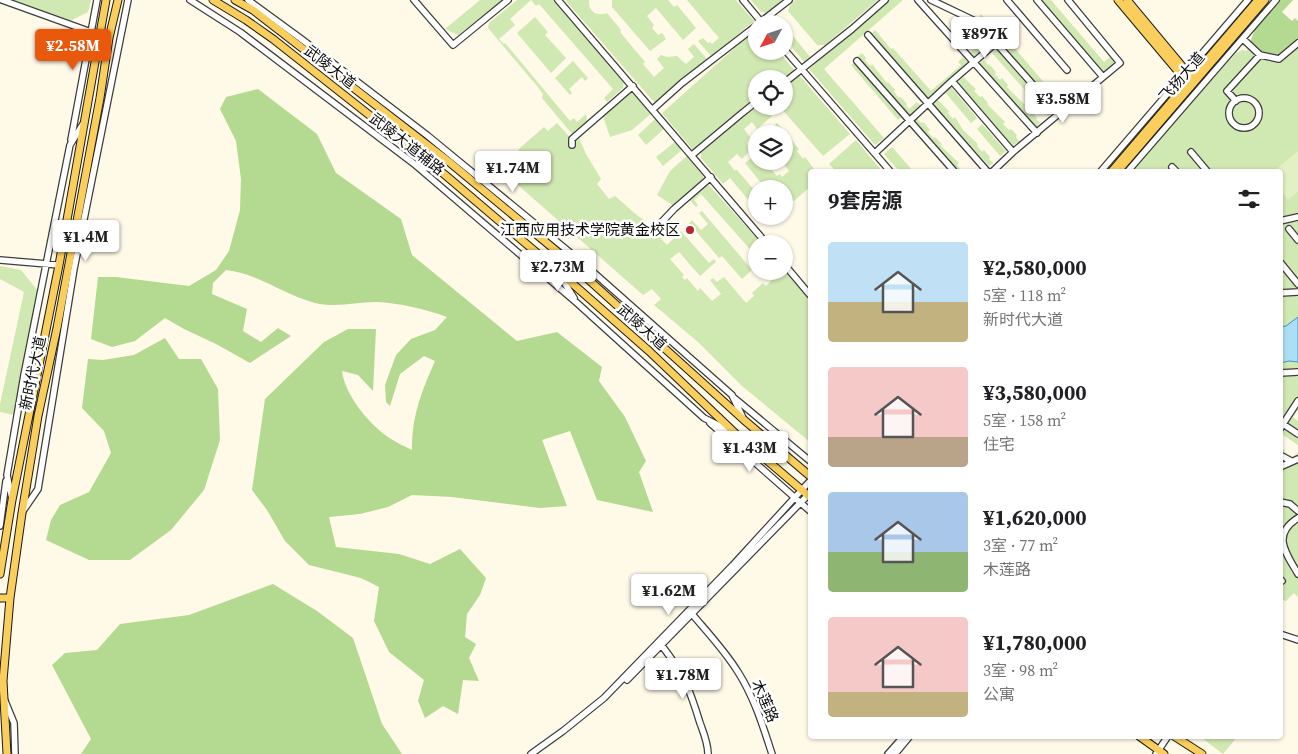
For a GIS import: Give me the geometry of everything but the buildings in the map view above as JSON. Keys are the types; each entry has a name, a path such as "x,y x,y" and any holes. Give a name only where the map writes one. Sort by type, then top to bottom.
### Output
{"main road":[{"name":"新时代大道","path":"0,574 12,500 59,265 106,0"},
{"name":"新时代大道","path":"7,754 3,682 10,602 22,513 38,416 57,328 100,98 109,38 118,0"},
{"name":"武陵大道","path":"214,0 273,39 444,174 649,351 736,434 807,494"},
{"name":"武陵大道","path":"235,0 252,10 448,161 560,254 744,420 808,474"},
{"path":"1118,0 1187,77"},
{"path":"1127,0 1187,77"},
{"name":"飞扬大道","path":"1114,169 1187,77 1258,0"},
{"name":"飞扬大道","path":"1120,169 1265,0"},
{"path":"0,598 10,602"},
{"path":"0,605 10,602"},
{"path":"1143,739 1159,753"},
{"path":"1179,739 1202,754"}],"street":[{"path":"2,0 91,32 101,33"},
{"path":"0,526 24,375 47,265 97,0"},
{"path":"22,513 38,489 74,269 128,0"},
{"name":"武陵大道辅路","path":"190,0 240,32 413,163 577,303 704,418 736,434"},
{"name":"武陵大道辅路","path":"248,0 293,32 428,136 584,264 732,396 744,420"},
{"path":"414,0 453,45 508,0"},
{"path":"558,0 759,235"},
{"path":"743,0 754,15"},
{"path":"771,15 789,0"},
{"path":"793,76 885,0"},
{"path":"918,0 1037,133"},
{"path":"930,0 973,20 1059,114"},
{"path":"1007,0 1067,70"},
{"path":"1037,0 1103,77"},
{"path":"996,169 1013,152 1120,63 1068,0"},
{"path":"1103,169 1135,131 1187,77 1248,0"},
{"path":"1240,20 1248,0"},
{"path":"1130,169 1276,0"},
{"path":"653,109 748,33"},
{"path":"868,35 985,169"},
{"path":"1243,39 1260,55 1279,58 1296,47"},
{"path":"875,153 996,43"},
{"path":"1214,61 1237,46"},
{"path":"1236,101 1227,91 1260,55"},
{"path":"793,60 888,169"},
{"path":"857,61 952,169"},
{"path":"952,81 1013,152"},
{"path":"572,145 572,138 633,86"},
{"path":"100,98 104,120"},
{"path":"1244,98 1256,105 1259,114 1252,125 1242,128 1233,123 1229,114 1236,101 1244,98"},
{"path":"692,155 748,108"},
{"path":"1135,131 1155,119"},
{"path":"70,145 83,124"},
{"path":"428,136 448,161"},
{"path":"1137,161 1147,137"},
{"path":"1191,152 1205,169"},
{"path":"413,163 444,174"},
{"path":"659,225 674,209 711,177"},
{"path":"1283,220 1298,216"},
{"path":"1289,229 1298,240"},
{"path":"560,254 584,264"},
{"path":"0,260 59,265"},
{"path":"1283,266 1298,284"},
{"path":"557,270 577,303"},
{"path":"793,275 808,293"},
{"path":"1283,292 1298,292"},
{"path":"24,375 42,345"},
{"path":"1283,374 1298,372"},
{"path":"732,396 808,459"},
{"path":"1283,422 1298,401"},
{"path":"704,418 808,509"},
{"path":"1283,426 1298,434"},
{"path":"1283,457 1291,462"},
{"path":"1283,466 1298,459"},
{"path":"7,477 12,500"},
{"path":"531,754 604,698 795,498 807,494"},
{"path":"537,754 566,734 606,700 662,646 801,503 807,494"},
{"path":"1283,503 1290,504 1298,512"},
{"path":"1283,533 1298,518"},
{"path":"1283,544 1287,556 1298,574"},
{"name":"木莲路","path":"692,614 723,650 739,674 760,718 772,754"},
{"path":"1283,635 1298,640"},
{"path":"662,646 685,678 708,745 708,754"},
{"path":"5,700 14,723 16,754"},
{"path":"888,754 901,739"},
{"path":"895,754 908,739"},
{"path":"1159,753 1166,739"}],"green space":[{"path":"13,0 91,0 88,12 70,21"},
{"path":"480,0 503,0 458,35 445,29"},
{"path":"517,0 531,0 510,19 515,25 499,39 505,43 570,121 574,118 577,122 586,114 587,121 572,134 542,98 543,94 537,86 488,28 489,23"},
{"path":"531,0 554,0 624,81 623,88 607,102 604,98 613,89 539,4 536,6"},
{"path":"565,0 589,0 590,8 594,12 597,14 607,13 645,62 643,64 654,77 664,68 657,59 661,55 667,57 677,56 686,64 694,57 688,49 694,44 707,59 655,103"},
{"path":"612,0 668,0 674,7 677,5 696,28 683,40 656,8 647,16 654,25 652,28 658,35 662,33 666,39 650,51 612,7"},
{"path":"687,0 736,0 749,15 748,26 711,56 698,41 703,38 712,44 719,38"},
{"path":"751,0 785,0 769,13 761,12"},
{"path":"795,0 878,0 825,45 817,45 788,11 790,5"},
{"path":"889,0 903,0 824,69 884,138 875,145 809,69"},
{"path":"1041,0 1051,0 1104,62 1110,57 1115,63 1103,73"},
{"path":"1279,0 1293,0 1282,12 1292,21 1295,18 1298,21 1298,43 1279,59 1260,55 1249,45 1255,29"},
{"path":"981,14 997,32 999,30 1053,93 1051,95 1059,105 1057,107 979,17"},
{"path":"535,17 548,32 545,35 566,58 551,73 517,33"},
{"path":"968,25 988,46 975,58 970,53 975,48 960,32"},
{"path":"875,30 931,91 961,65 958,62 963,57 969,63 928,99 871,34"},
{"path":"748,36 748,60 786,60 795,71 748,70 748,105 693,150 662,113"},
{"path":"793,36 811,58 805,63 793,48"},
{"path":"1298,43 1298,410 1293,417 1298,421 1298,445 1283,435 1283,169 1134,169 1236,53 1242,50 1247,51 1249,45"},
{"path":"997,48 1053,111 1048,116 992,53"},
{"path":"862,53 870,66 872,64 895,90 894,92 899,98 901,97 907,104 909,109 917,102 921,106 909,116 857,57"},
{"path":"984,60 996,72 995,74 1000,80 1002,78 1008,85 1007,87 1025,105 1024,107 1029,113 1031,111 1037,118 1040,123 1036,127 979,64"},
{"path":"573,61 588,78 585,81 582,77 569,89 572,93 570,95 555,78"},
{"path":"854,63 902,117 898,120 851,65"},
{"path":"799,75 850,134 823,156 787,115 793,115 793,79"},
{"path":"963,77 976,89 974,91 980,97 982,96 987,104 1005,122 1003,124 1017,135 1016,137 1019,141 1013,146 957,83"},
{"path":"951,87 977,118 971,123 945,92"},
{"path":"258,89 317,134 336,173 401,219 412,255 517,341 557,332 602,367 599,381 625,417 646,461 639,472 653,512 597,500 570,431 542,440 567,506 540,508 452,497 412,495 388,507 360,514 329,517 336,547 399,554 430,564 460,549 486,578 480,595 467,614 465,637 476,644 469,658 479,681 463,680 458,714 443,706 425,718 418,701 424,680 389,652 374,621 379,587 361,578 309,565 285,541 267,510 252,490 265,399 324,342 348,329 376,329 373,391 358,375 342,371 353,399 365,416 380,431 412,450 415,415 435,361 424,356 400,374 390,406 386,402 385,385 396,355 411,339 435,330 447,317 412,307 376,302 330,305 315,303 292,295 249,275 226,270 213,283 212,294 247,309 243,331 261,342 278,328 291,336 250,363 165,318 135,341 112,347 91,339 98,277 116,277 189,286 216,270 229,251 240,210 241,179 236,141 220,109 226,97"},
{"path":"633,91 652,113 632,130 610,137 603,116"},
{"path":"937,99 949,111 948,113 953,119 955,117 963,130 978,144 977,146 982,152 984,150 993,163 989,166 932,103"},
{"path":"748,112 748,115 772,116 762,125 754,125 752,122 744,129 748,134 748,153 742,159 737,154 728,162 748,183 748,199 730,178 723,184 701,158 701,152"},
{"path":"656,118 665,128 646,145 638,135"},
{"path":"917,118 921,123 923,122 930,130 928,132 933,138 935,137 942,144 940,145 959,163 957,165 960,169 954,169 913,122"},
{"path":"557,123 574,142 579,138 601,179 597,184 609,199 615,196 646,221 667,245 681,231 709,263 714,259 716,262 700,276 679,252 670,259 684,275 682,277 685,280 687,278 698,291 700,288 712,301 721,294 710,280 713,278 717,282 724,277 746,303 754,296 752,293 763,283 766,286 772,280 793,279 808,297 808,440 742,386 698,342 654,305 661,299 652,289 643,295 502,171 521,147 544,127 548,131"},
{"path":"982,124 1006,151 1000,156 977,129"},
{"path":"856,140 880,169 834,169 829,164"},
{"path":"676,141 683,149 663,166 656,157"},
{"path":"793,142 799,149 797,151 803,159 805,157 814,169 808,169 808,189 793,201 793,180 759,180 751,170 772,170 777,176 780,174 782,177 793,170"},
{"path":"892,147 911,169 897,169 884,154"},
{"path":"1298,151 1298,192 1288,200 1283,194 1283,169 1276,169"},
{"path":"688,155 704,174 703,181 674,206 657,195 670,171"},
{"path":"707,183 754,235 748,235 748,247 701,194 694,200 698,205 696,207 689,199"},
{"path":"702,211 748,265 748,274 742,279 722,256 719,258 689,223 692,220 701,230 708,224 699,213"},
{"path":"0,266 21,270 38,291 14,415 0,412 0,404 24,292 0,279"},
{"path":"165,338 179,359 201,359 218,389 220,440 204,490 171,530 130,560 89,560 46,540 51,520 60,505 89,492 111,453 104,431 82,408 88,359 103,360 134,355"},
{"path":"1283,449 1285,450 1284,452 1293,457 1298,452 1298,597 1294,593 1286,601 1283,600"},
{"path":"273,584 317,611 353,638 382,724 402,754 81,754 91,739 52,665 65,653 97,650 120,624 189,615"},
{"path":"1203,739 1235,739 1223,754"}],"water":[{"path":"1298,317 1298,362 1283,362 1283,326"}],"place":[{"name":"江西应用技术学院黄金校区","path":"690,230"}]}
